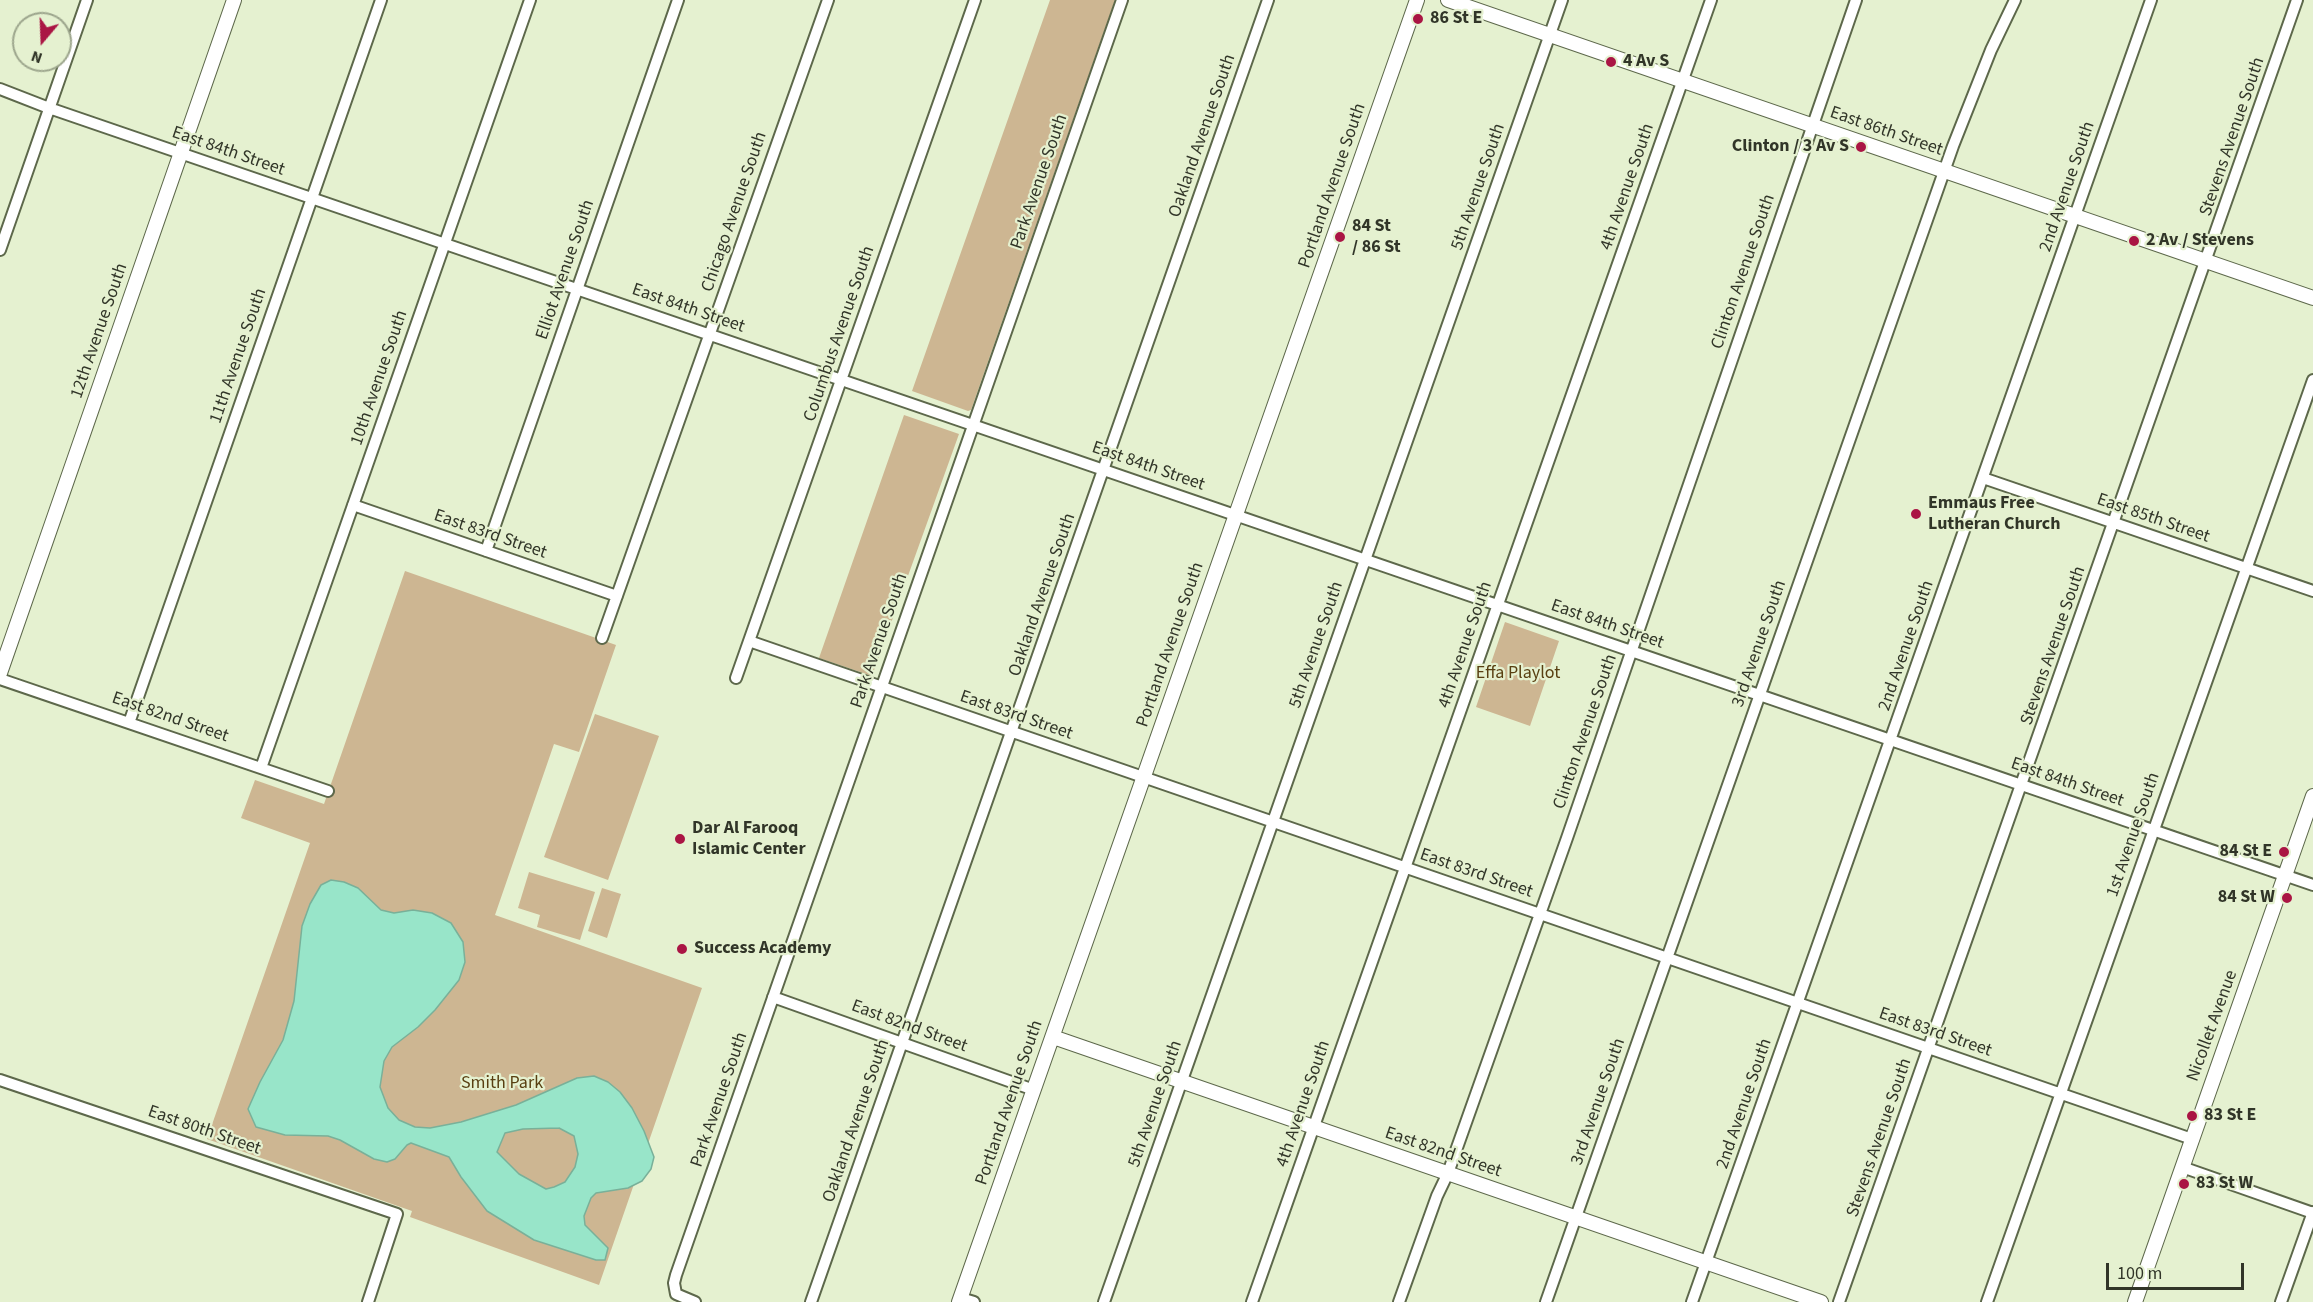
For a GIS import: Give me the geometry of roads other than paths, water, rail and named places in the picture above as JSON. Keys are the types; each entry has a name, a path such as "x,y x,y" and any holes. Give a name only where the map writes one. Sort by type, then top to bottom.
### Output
{"street":[{"path":"0,250 87,0"},
{"name":"12th Avenue South","path":"0,673 234,0"},
{"name":"11th Avenue South","path":"129,723 381,0"},
{"name":"10th Avenue South","path":"261,768 530,0"},
{"name":"Elliot Avenue South","path":"486,551 678,0"},
{"name":"Chicago Avenue South","path":"602,638 828,0"},
{"name":"Columbus Avenue South","path":"736,678 975,0"},
{"name":"Park Avenue South","path":"695,1302 676,1294 674,1283 676,1275 1122,0"},
{"name":"Oakland Avenue South","path":"811,1302 1268,0"},
{"name":"Portland Avenue South","path":"965,1300 1034,1090 1418,0"},
{"name":"East 86th Street","path":"1448,0 2313,298"},
{"name":"5th Avenue South","path":"1104,1302 1562,0"},
{"name":"4th Avenue South","path":"1252,1302 1711,0"},
{"name":"Clinton Avenue South","path":"1399,1302 1437,1196 1448,1173 1540,914 1856,0"},
{"name":"3rd Avenue South","path":"1546,1302 1944,171 1971,98 2015,0"},
{"name":"2nd Avenue South","path":"1692,1302 2151,0"},
{"name":"Stevens Avenue South","path":"1839,1302 2297,0"},
{"name":"East 84th Street","path":"0,88 49,108 2313,885"},
{"name":"1st Avenue South","path":"1987,1302 2313,380"},
{"name":"East 85th Street","path":"1983,478 2313,591"},
{"name":"East 83rd Street","path":"353,505 616,596"},
{"name":"East 83rd Street","path":"749,641 2192,1139"},
{"name":"East 82nd Street","path":"0,679 328,791"},
{"name":"Nicollet Avenue","path":"2134,1302 2313,796"},
{"name":"East 82nd Street","path":"773,997 1034,1090"},
{"name":"East 82nd Street","path":"1053,1037 1821,1302"},
{"name":"East 80th Street","path":"0,1080 397,1214 368,1302"},
{"path":"2182,1167 2313,1213 2281,1302"}],"place":[{"name":"86 St E","path":"1418,19"},
{"name":"4 Av S","path":"1611,62"},
{"name":"Clinton / 3 Av S","path":"1861,147"},
{"name":"84 St / 86 St","path":"1340,237"},
{"name":"2 Av / Stevens","path":"2134,241"},
{"name":"Emmaus Free Lutheran Church","path":"1916,514"},
{"name":"Dar Al Farooq Islamic Center","path":"680,839"},
{"name":"84 St E","path":"2284,852"},
{"name":"84 St W","path":"2287,898"},
{"name":"Success Academy","path":"682,949"},
{"name":"83 St E","path":"2192,1116"},
{"name":"83 St W","path":"2184,1184"}],"park label":[{"name":"Effa Playlot","path":"1518,674"},
{"name":"Smith Park","path":"502,1084"}]}
